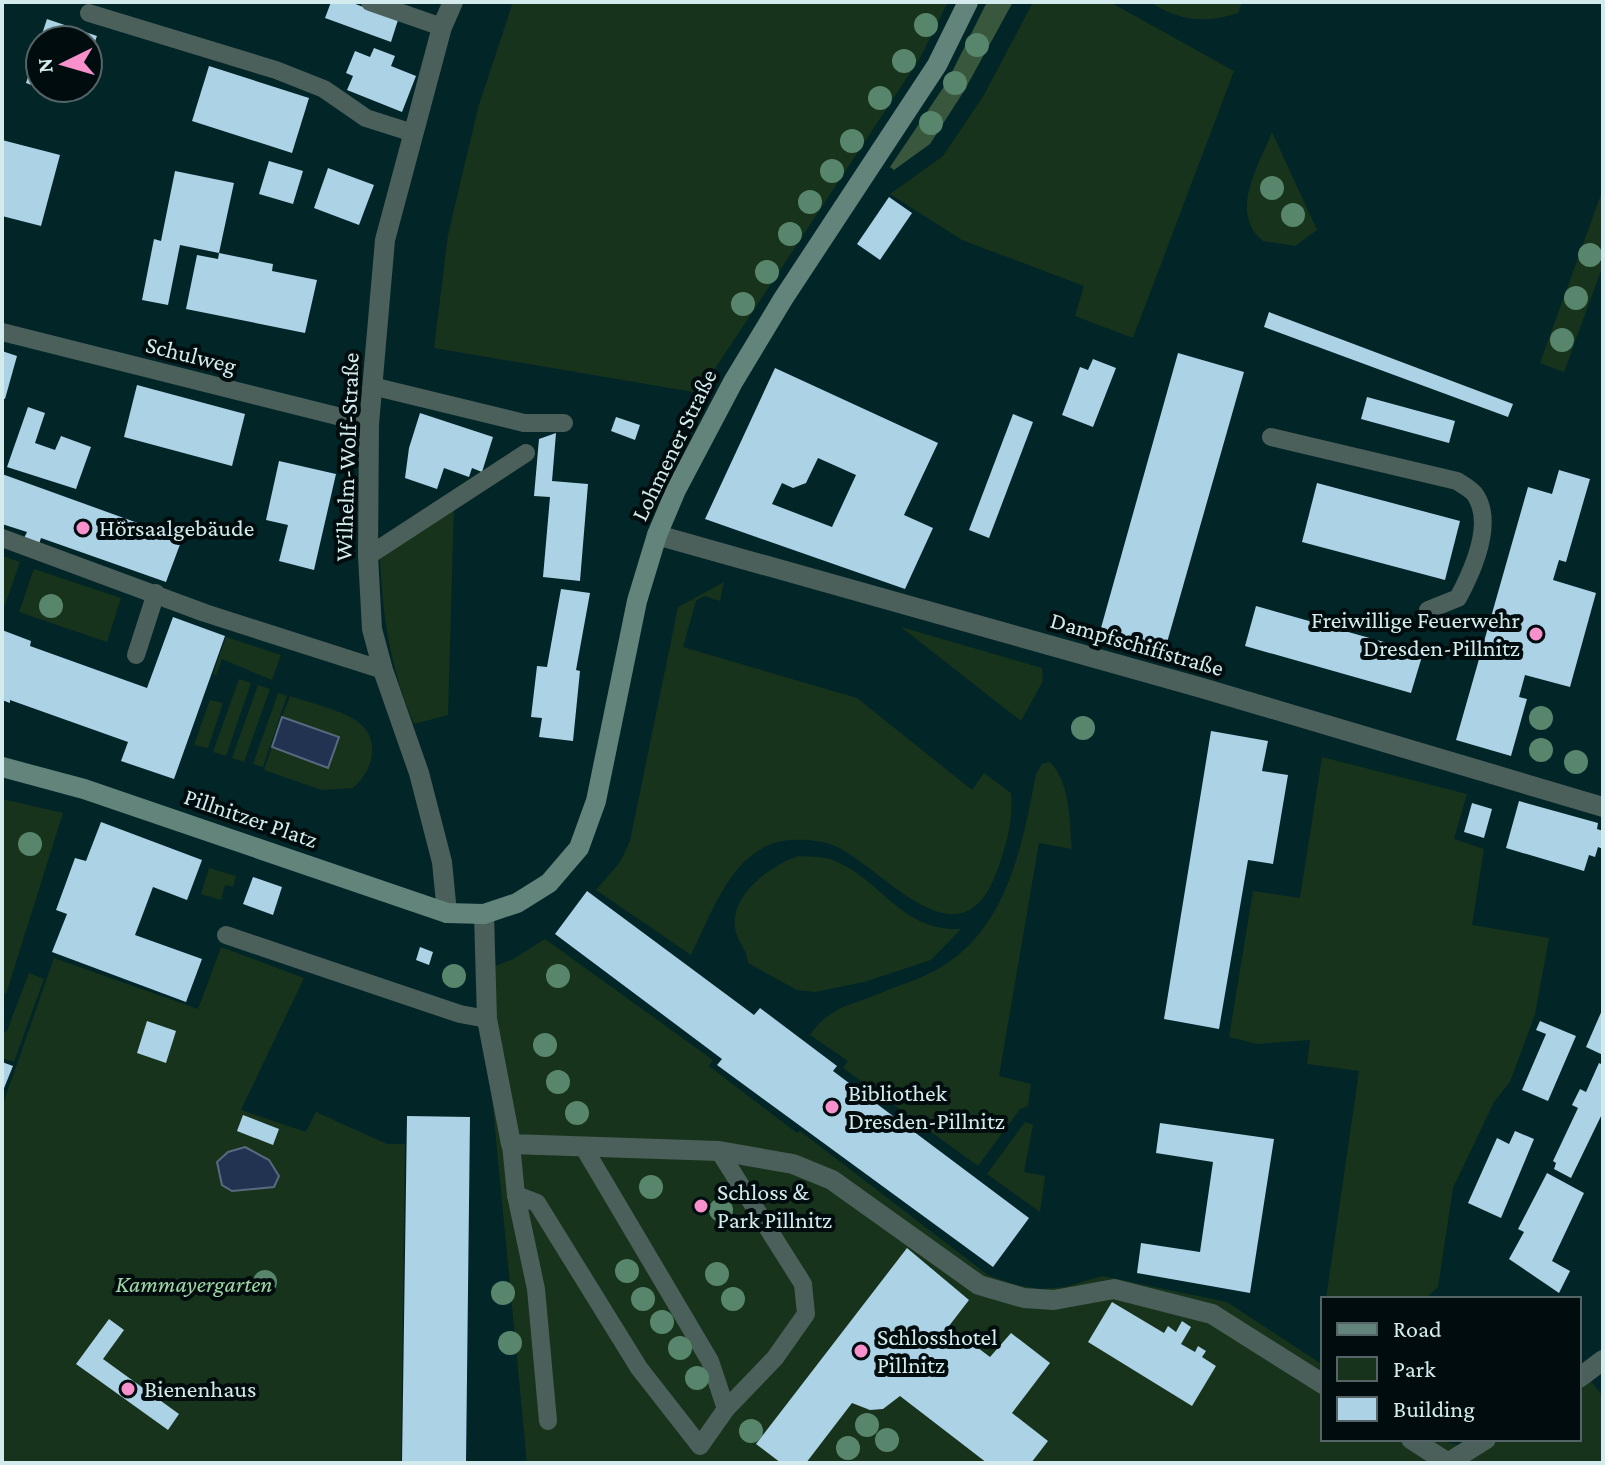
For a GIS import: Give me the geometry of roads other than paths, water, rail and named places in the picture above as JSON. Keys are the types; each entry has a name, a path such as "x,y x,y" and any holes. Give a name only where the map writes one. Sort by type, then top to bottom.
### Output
{"main road":[{"name":"Lohmener Straße","path":"484,914 517,903 549,883 579,848 596,801 637,601 657,535 686,468 733,382 841,207 937,65 968,2"},
{"name":"Pillnitzer Platz","path":"2,767 84,789 447,913 484,914"}],"street":[{"name":"Wilhelm-Wolf-Straße","path":"447,913 442,862 419,773 372,629 368,556 369,424 385,240 442,27 453,2"},
{"name":"Dampfschiffstraße","path":"657,535 1202,688 1603,807"},
{"path":"484,914 487,1019 511,1144 719,1151 793,1164 832,1180 979,1285 1024,1298 1054,1300 1114,1289 1212,1314 1321,1383"},
{"path":"1581,1376 1603,1360"},
{"path":"1414,1441 1448,1463 1483,1441"}],"lane":[{"path":"370,2 442,27"},
{"path":"89,13 276,70 324,89 366,118 413,133"},
{"name":"Schulweg","path":"2,332 369,424"},
{"path":"372,386 524,423 564,423"},
{"path":"1271,437 1457,481 1476,495 1483,517 1473,569 1458,598 1428,610"},
{"path":"368,556 526,453"},
{"path":"2,538 383,670"},
{"path":"136,655 156,593"},
{"path":"226,935 460,1014 487,1019"},
{"path":"511,1144 516,1195 536,1289 548,1421"},
{"path":"584,1148 710,1361 726,1409"},
{"path":"516,1195 537,1203 639,1368 700,1446 726,1409 775,1358 806,1314 803,1284 719,1151"}],"water":[{"path":"282,717 339,737 328,768 272,747"},
{"path":"245,1147 269,1160 279,1176 274,1187 232,1191 222,1185 217,1162 228,1152"}],"place":[{"name":"Hörsaalgebäude","path":"83,528"},
{"name":"Freiwillige Feuerwehr Dresden-Pillnitz","path":"1536,634"},
{"name":"Bibliothek Dresden-Pillnitz","path":"832,1107"},
{"name":"Schloss & Park Pillnitz","path":"701,1206"},
{"name":"Schlosshotel Pillnitz","path":"861,1351"},
{"name":"Bienenhaus","path":"128,1389"}],"park label":[{"name":"Kammayergarten","path":"194,1284"}]}
